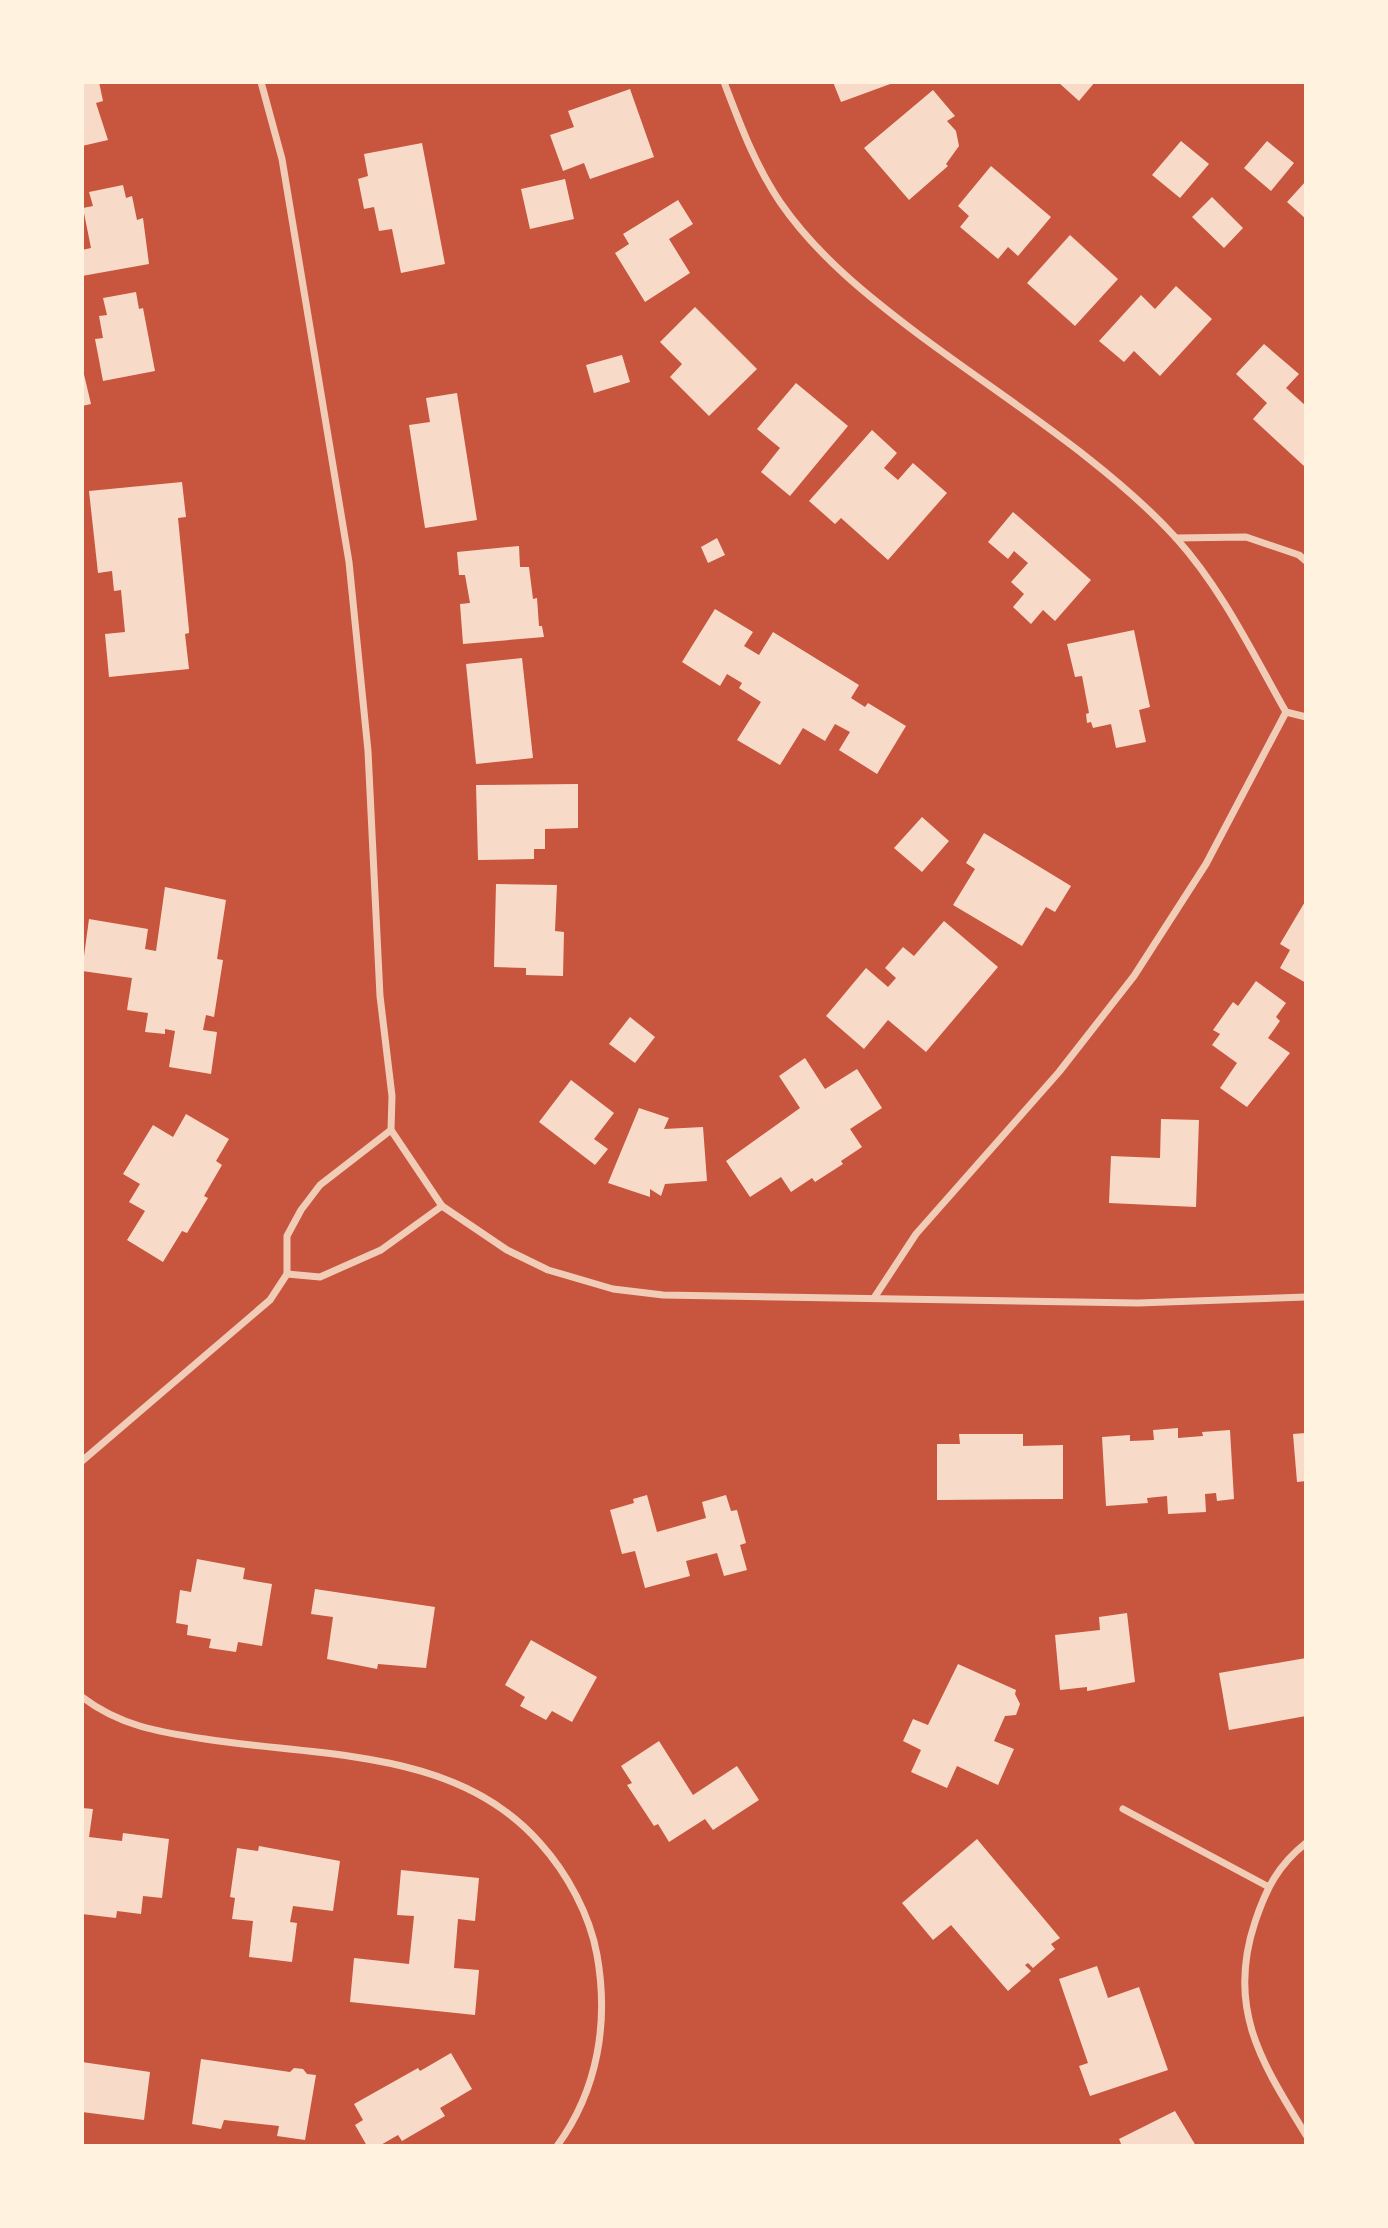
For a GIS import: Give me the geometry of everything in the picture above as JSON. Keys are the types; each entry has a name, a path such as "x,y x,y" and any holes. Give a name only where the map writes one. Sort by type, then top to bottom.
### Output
{"street":[{"path":"261,82 282,159 349,562 368,751 380,996 392,1096 391,1130 442,1206 507,1250 548,1270 612,1289 663,1295 1138,1303 1306,1297"},
{"path":"724,82 747,143 780,202 822,252 874,301 1102,471 1176,538 1221,595 1286,712 1306,717"},
{"path":"1176,538 1246,537 1298,555 1306,561"},
{"path":"874,1298 916,1234 1059,1072 1134,975 1206,864 1286,712"},
{"path":"82,1461 270,1300 288,1274 286,1237 301,1210 320,1185 391,1130"},
{"path":"288,1274 320,1277 381,1251 442,1206"},
{"path":"82,1696 100,1711 144,1729 373,1761 436,1773 471,1788 503,1807 529,1830 551,1855 573,1890 595,1944 601,1977 600,2042 593,2075 570,2128 557,2146"},
{"path":"1122,1809 1267,1886"},
{"path":"1306,1843 1267,1886 1248,1944 1244,2002 1250,2031 1268,2072 1306,2135"}],"building":[{"path":"82,82 99,82 103,101 96,103 108,140 82,146"},
{"path":"833,82 893,82 893,83 841,102"},
{"path":"1058,82 1095,82 1079,101"},
{"path":"630,89 654,157 590,179 584,163 563,171 550,135 574,127 568,111"},
{"path":"933,90 955,116 947,121 956,131 959,146 946,164 948,166 909,200 864,148"},
{"path":"1181,141 1209,164 1180,198 1152,175"},
{"path":"1267,141 1294,163 1271,191 1244,168"},
{"path":"422,143 445,264 401,273 392,229 379,231 374,207 364,209 358,179 368,176 364,154"},
{"path":"991,166 1051,217 1018,256 1008,247 998,259 960,227 969,216 958,206"},
{"path":"565,179 574,219 530,229 521,189"},
{"path":"1306,181 1306,219 1287,202"},
{"path":"123,185 126,198 132,196 137,220 143,218 149,264 82,276 82,250 91,248 83,208 93,206 89,192"},
{"path":"1212,197 1243,228 1224,248 1192,217"},
{"path":"678,200 693,224 669,239 690,273 645,302 615,253 629,244 623,234"},
{"path":"1070,235 1118,279 1075,326 1027,283"},
{"path":"1176,286 1212,319 1160,376 1134,351 1124,362 1099,341 1141,295 1155,309"},
{"path":"136,292 139,309 143,308 155,371 103,381 95,339 103,338 99,316 107,315 103,298"},
{"path":"695,307 757,369 709,416 670,377 682,364 660,342"},
{"path":"1264,344 1299,374 1286,388 1306,406 1304,466 1253,419 1267,403 1236,374"},
{"path":"622,355 630,382 594,393 586,365"},
{"path":"82,366 91,404 82,406"},
{"path":"796,383 848,426 790,496 761,472 780,448 757,429"},
{"path":"457,393 477,520 425,528 409,425 430,422 426,398"},
{"path":"872,430 897,453 884,468 898,480 913,463 947,493 888,560 841,518 835,524 809,501"},
{"path":"182,482 186,517 178,518 189,630 189,633 185,634 189,669 109,677 105,634 125,632 121,590 114,591 112,571 98,573 89,491"},
{"path":"1013,512 1091,580 1055,621 1043,610 1031,624 1013,607 1024,594 1011,582 1028,563 1014,551 1008,559 988,542"},
{"path":"717,538 725,555 708,563 701,547"},
{"path":"519,546 520,567 529,567 533,599 537,598 539,626 542,626 544,637 463,644 460,604 470,603 465,575 459,575 457,552"},
{"path":"715,609 753,632 744,646 759,655 773,632 859,685 851,698 865,707 868,703 906,726 877,774 839,750 850,732 835,724 825,741 803,728 780,765 737,740 761,702 739,688 742,683 727,674 720,686 682,662"},
{"path":"1134,630 1150,707 1139,710 1146,742 1116,748 1111,724 1093,728 1091,722 1087,723 1086,714 1089,713 1082,676 1075,677 1067,644"},
{"path":"522,658 533,758 476,764 466,664"},
{"path":"578,784 578,828 545,829 545,849 534,849 534,859 478,860 476,785"},
{"path":"922,817 949,841 922,872 894,848"},
{"path":"984,833 1071,886 1055,912 1046,907 1022,946 953,905 975,869 966,863"},
{"path":"496,884 557,885 555,931 564,932 563,976 526,975 526,968 494,967"},
{"path":"165,887 226,900 217,959 223,960 214,1017 206,1015 203,1030 217,1032 211,1074 169,1067 175,1031 165,1029 165,1034 145,1032 148,1013 127,1010 132,978 82,971 89,919 148,929 145,949 156,951"},
{"path":"1306,900 1306,983 1280,968 1290,950 1280,944"},
{"path":"944,921 998,967 926,1052 888,1020 864,1049 826,1016 866,968 888,987 896,978 885,968 903,947 914,956"},
{"path":"1256,981 1286,1003 1276,1017 1280,1021 1268,1038 1290,1053 1247,1107 1220,1088 1237,1063 1212,1045 1220,1034 1213,1030 1233,1002 1238,1006"},
{"path":"630,1017 655,1037 635,1063 609,1044"},
{"path":"805,1058 825,1089 857,1069 882,1108 850,1129 862,1147 841,1161 843,1164 815,1182 812,1178 791,1192 781,1177 750,1197 726,1161 800,1108 779,1076"},
{"path":"571,1080 614,1113 594,1139 608,1149 595,1165 539,1122"},
{"path":"639,1108 669,1118 664,1129 703,1127 707,1181 665,1184 661,1196 650,1189 650,1197 608,1183"},
{"path":"186,1114 229,1139 216,1161 222,1165 204,1196 208,1198 187,1233 182,1231 163,1262 127,1240 145,1211 129,1202 140,1184 123,1174 153,1125 173,1137"},
{"path":"1161,1119 1199,1120 1196,1207 1109,1203 1111,1156 1160,1158"},
{"path":"1178,1428 1178,1438 1203,1436 1202,1432 1230,1430 1234,1499 1217,1501 1216,1493 1205,1494 1206,1512 1168,1514 1167,1496 1147,1498 1148,1503 1106,1506 1102,1437 1130,1435 1130,1441 1154,1440 1153,1430"},
{"path":"1306,1433 1306,1481 1297,1482 1293,1434"},
{"path":"959,1434 1023,1434 1023,1446 1063,1445 1063,1499 937,1500 937,1444 960,1444"},
{"path":"647,1495 657,1532 706,1518 702,1502 726,1495 731,1511 737,1510 746,1543 740,1545 747,1570 724,1576 717,1553 686,1561 690,1576 645,1588 635,1551 622,1554 610,1510 634,1503 633,1499"},
{"path":"197,1559 245,1568 243,1579 272,1584 262,1646 238,1642 236,1652 209,1648 211,1639 187,1635 188,1625 176,1623 180,1590 191,1592"},
{"path":"315,1589 435,1607 426,1668 378,1664 377,1669 327,1659 333,1617 311,1614"},
{"path":"1127,1613 1135,1682 1087,1691 1087,1687 1060,1690 1055,1635 1100,1630 1099,1617"},
{"path":"531,1640 597,1677 572,1722 552,1711 546,1720 520,1706 525,1697 505,1685"},
{"path":"1306,1658 1306,1716 1229,1730 1219,1673"},
{"path":"958,1664 1016,1690 1020,1704 1016,1715 1005,1716 994,1741 1014,1749 998,1785 957,1766 947,1788 911,1772 921,1750 903,1741 913,1719 928,1725"},
{"path":"659,1741 693,1795 737,1766 759,1800 713,1830 705,1819 669,1842 658,1824 654,1826 627,1785 632,1783 621,1766"},
{"path":"82,1808 93,1809 89,1837 122,1841 123,1833 169,1839 162,1898 143,1896 141,1914 117,1911 116,1918 82,1914"},
{"path":"977,1839 1060,1938 1051,1944 1055,1949 1033,1968 1028,1963 1025,1965 1031,1971 1008,1991 951,1925 933,1940 902,1903"},
{"path":"259,1846 340,1861 333,1911 293,1906 290,1922 297,1923 292,1962 249,1957 253,1921 232,1919 235,1898 230,1897 237,1848 258,1851"},
{"path":"401,1870 479,1878 475,1921 458,1919 454,1968 479,1970 475,2015 350,2002 354,1958 409,1964 414,1916 397,1915"},
{"path":"1097,1966 1108,1998 1139,1987 1168,2070 1090,2096 1079,2066 1088,2063 1059,1979"},
{"path":"451,2053 472,2089 440,2108 445,2116 402,2141 398,2135 379,2146 367,2146 355,2125 363,2120 354,2104"},
{"path":"201,2059 290,2072 294,2068 303,2069 307,2074 316,2075 305,2140 277,2136 279,2126 224,2120 221,2129 192,2124"},
{"path":"82,2062 150,2072 144,2120 82,2112"},
{"path":"1175,2111 1196,2146 1122,2146 1119,2139"}]}
